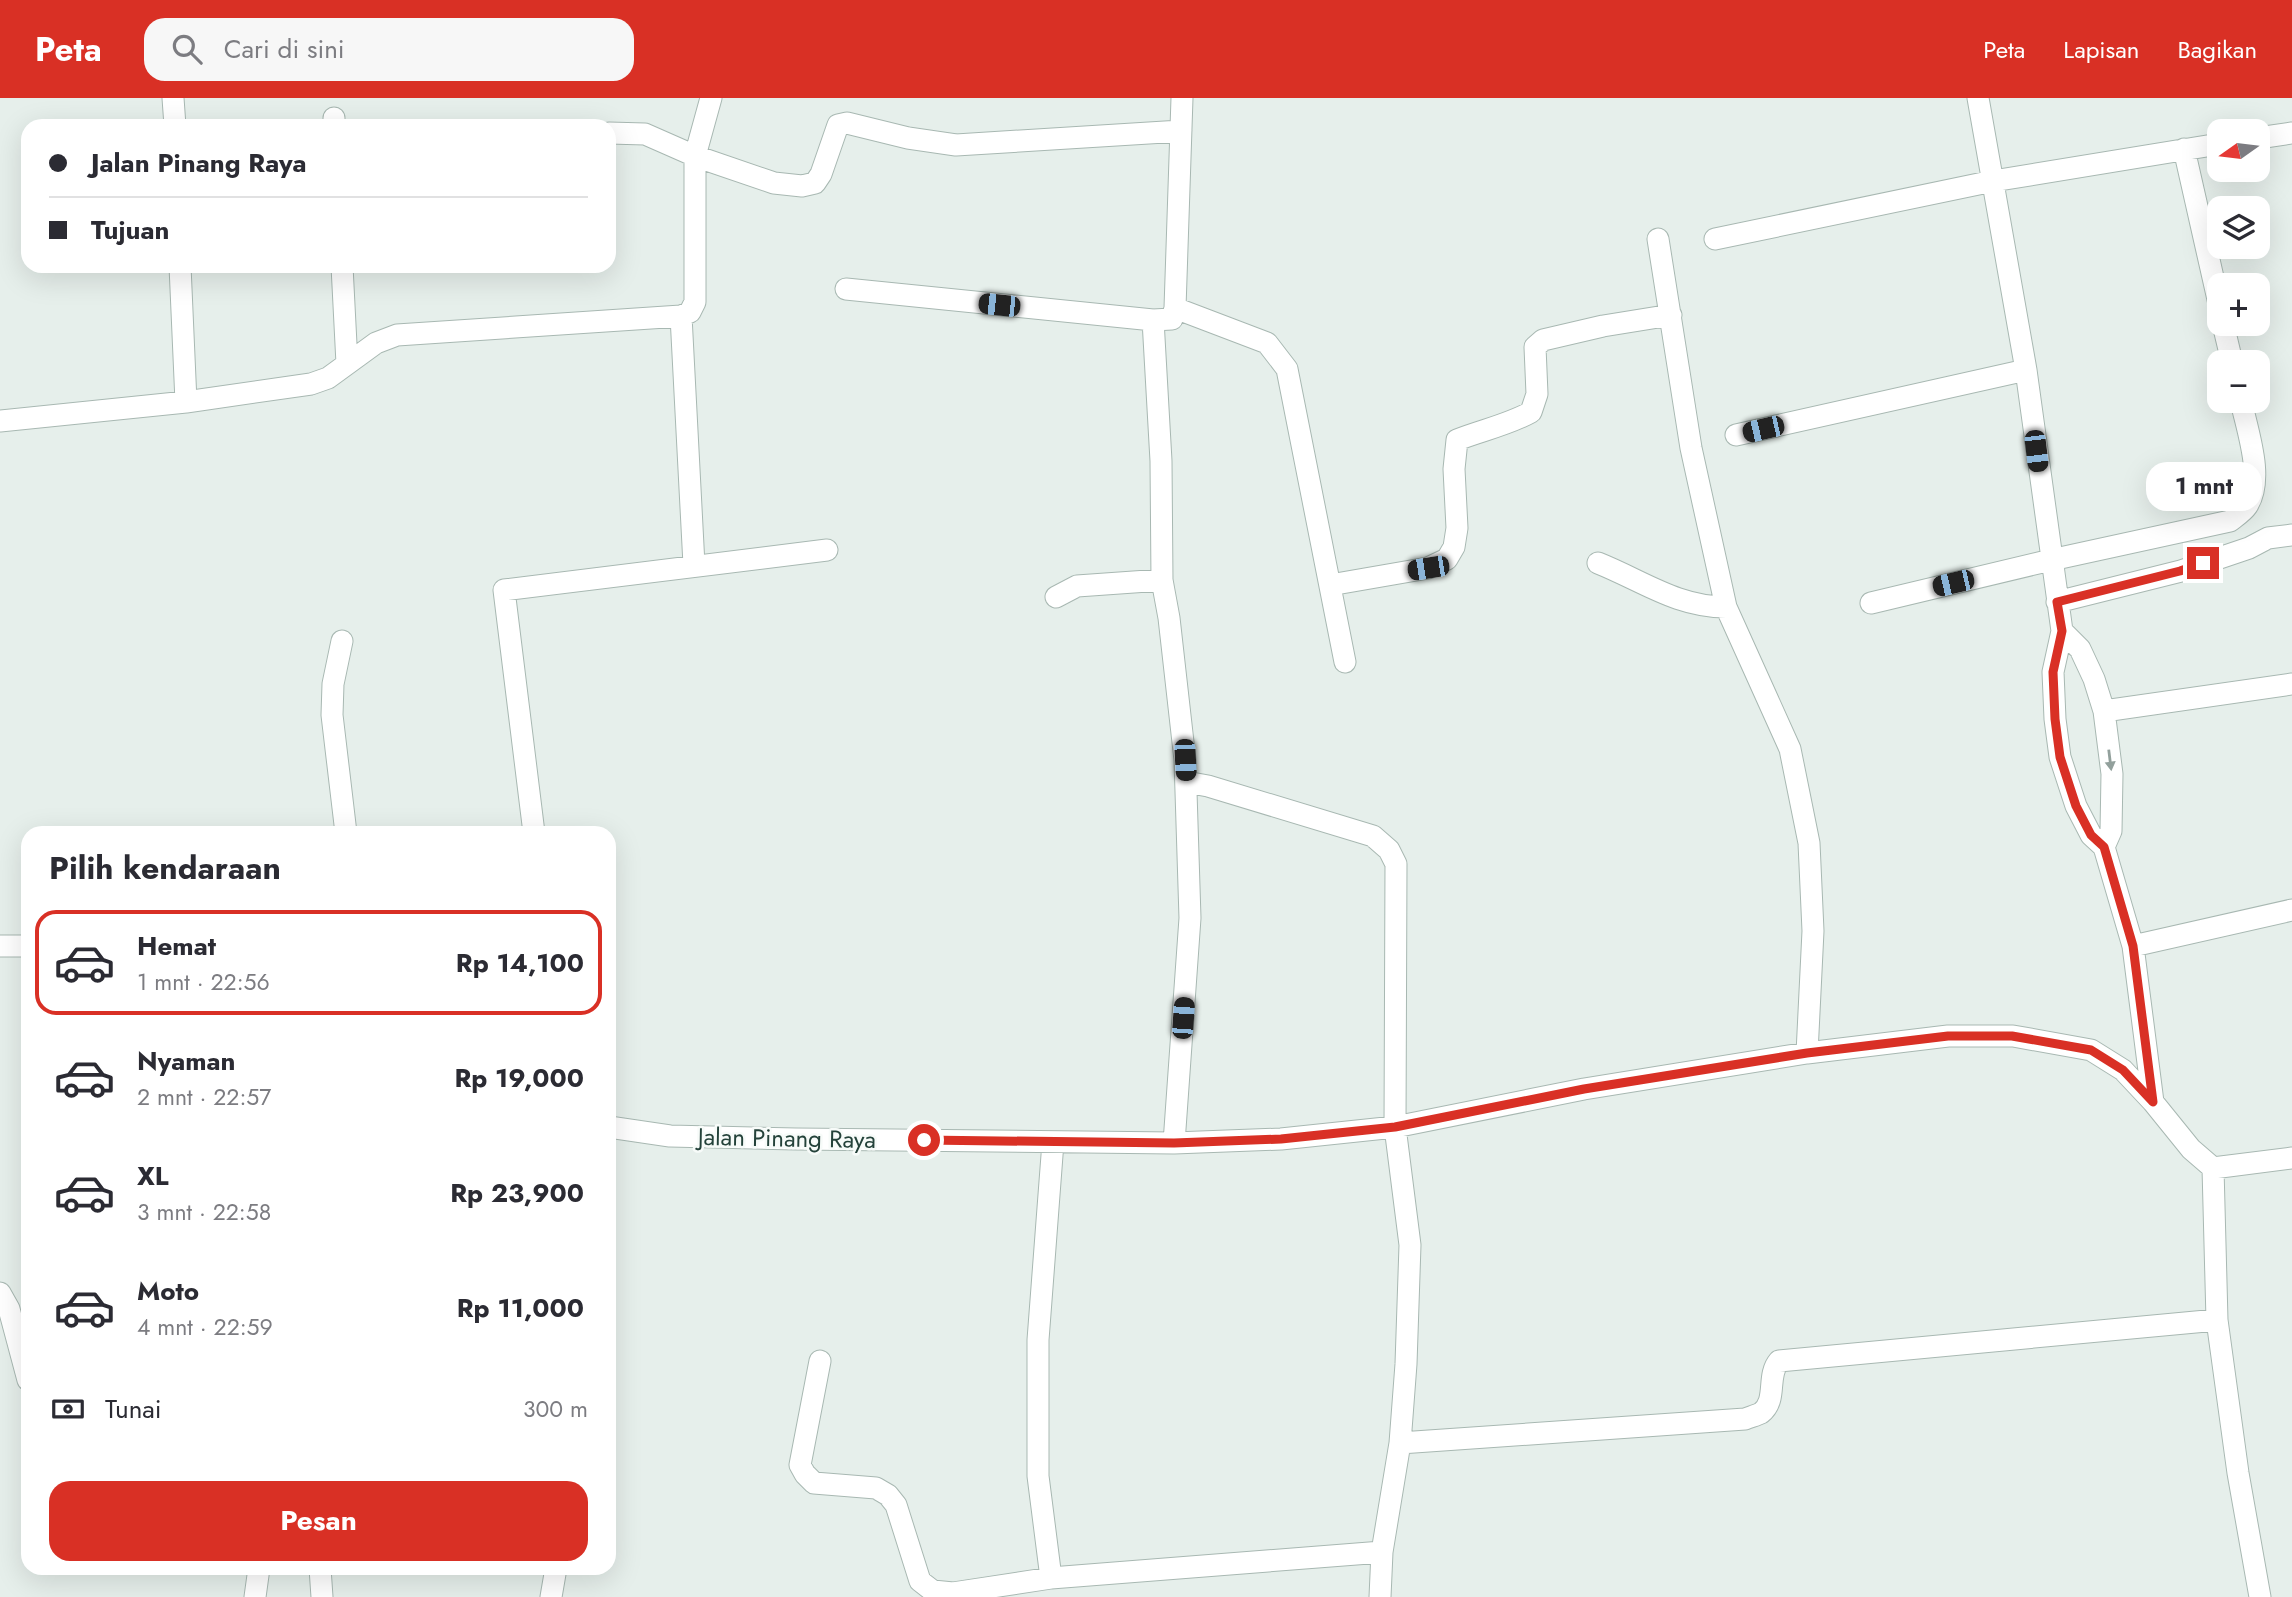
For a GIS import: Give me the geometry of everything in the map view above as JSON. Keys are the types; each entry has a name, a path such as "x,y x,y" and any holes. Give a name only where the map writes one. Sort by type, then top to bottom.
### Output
{"street":[{"path":"173,98 174,119"},
{"path":"0,421 186,402 311,384 328,378 376,344 397,335 681,316 690,313 695,302 695,156 710,98"},
{"path":"846,289 1153,320 1172,318 1175,308 1182,98"},
{"path":"1979,98 2026,370 2062,631 2053,672 2060,757 2076,806 2091,835 2104,847 2133,946 2153,1102"},
{"path":"616,134 645,134 695,156 774,183 802,186 815,183 821,174 838,125 847,123 908,138 956,145 1181,131"},
{"path":"2270,136 2292,133"},
{"path":"1715,239 1993,181 2207,146"},
{"path":"2185,149 2212,273"},
{"path":"1658,239 1691,448 1726,607 1790,749 1809,843 1813,931 1807,1053"},
{"path":"180,273 186,402"},
{"path":"342,273 347,364"},
{"path":"1175,308 1267,343 1287,369 1345,662"},
{"path":"1330,585 1428,568 1447,559 1454,547 1457,527 1454,469 1457,440 1511,423 1531,412 1537,394 1535,347 1544,340 1603,326 1671,315"},
{"path":"681,316 694,565"},
{"path":"1153,320 1161,461 1162,580 1186,782 1191,918 1174,1143"},
{"path":"1736,435 2026,370"},
{"path":"1871,603 2051,559 2230,521 2247,506 2255,483 2253,455 2244,413"},
{"path":"2057,602 2180,571 2249,548 2268,538 2292,535"},
{"path":"533,826 504,590 827,550"},
{"path":"1598,563 1633,577 1673,598 1705,607 1726,607"},
{"path":"1056,597 1077,586 1162,580"},
{"path":"2062,631 2080,649 2094,679 2104,711 2112,774 2111,831 2104,847"},
{"path":"342,641 333,684 331,716 345,826"},
{"path":"2104,711 2292,684"},
{"path":"1186,782 1208,786 1373,836 1389,850 1396,864 1395,1127 1410,1245 1406,1364 1399,1443 1382,1552 1380,1597"},
{"path":"2133,946 2292,910"},
{"path":"0,946 21,946"},
{"name":"Jalan Pinang Raya","path":"616,1132 670,1136 1053,1142 1174,1143 1281,1139 1395,1127 1584,1089 1807,1053 1948,1036 2012,1036 2091,1050 2123,1070 2153,1102 2190,1149 2213,1168"},
{"path":"1051,1578 1038,1476 1038,1339 1053,1142"},
{"path":"2260,1597 2238,1473 2217,1320 2213,1168 2292,1158"},
{"path":"0,1293 9,1309 21,1354"},
{"path":"1399,1443 1745,1419 1761,1413 1770,1401 1774,1367 1779,1361 2217,1320"},
{"path":"820,1361 800,1465 814,1483 876,1488 888,1495 896,1505 920,1581 933,1591 953,1593 1051,1578 1382,1552"},
{"path":"254,1597 258,1575"},
{"path":"320,1575 322,1597"},
{"path":"551,1597 555,1575"}],"route":[{"path":"924,1140 1174,1143 1281,1139 1395,1127 1584,1089 1807,1053 1948,1036 2012,1036 2091,1050 2123,1070 2153,1102 2133,946 2104,847 2091,835 2076,806 2060,757 2053,672 2062,631 2057,602 2203,563"}]}
